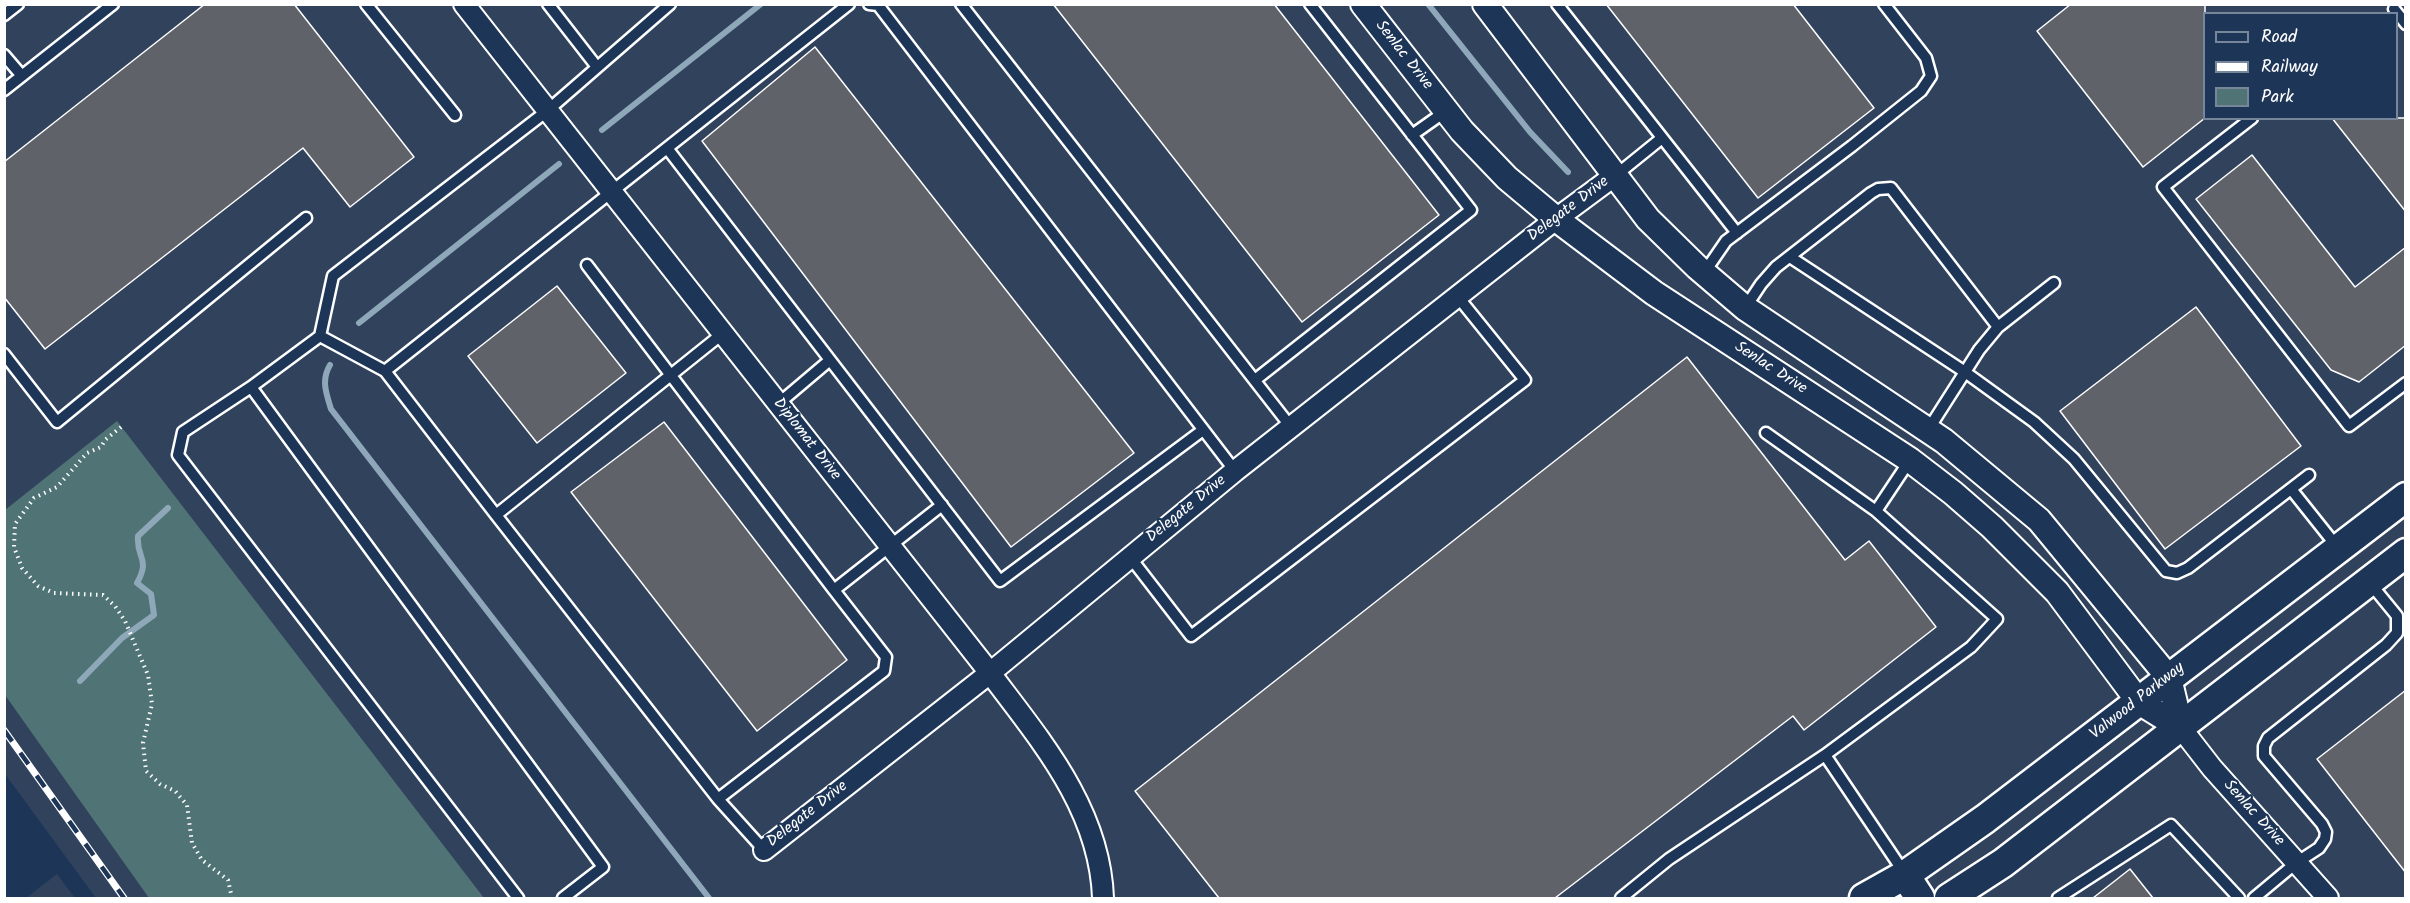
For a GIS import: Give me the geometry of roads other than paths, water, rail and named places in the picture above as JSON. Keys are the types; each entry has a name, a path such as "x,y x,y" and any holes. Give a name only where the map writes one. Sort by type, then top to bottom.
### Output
{"main road":[{"name":"Valwood Parkway","path":"1864,898 1905,874 1985,819 2406,497"},
{"path":"1949,898 2003,863 2406,554"},
{"path":"1905,874 1920,898"}],"street":[{"name":"Diplomat Drive","path":"464,4 990,673 1051,755 1075,793 1093,840 1101,874 1103,898"},
{"name":"Senlac Drive","path":"1363,4 1462,131 1507,178 1556,219 1654,293 1910,460 1992,527 2057,592 2139,702 2181,728 2212,768 2328,898"},
{"name":"Senlac Drive","path":"1485,4 1648,219 1704,273 1746,308 1928,430 2040,520 2169,678 2181,728"},
{"name":"Delegate Drive","path":"764,850 990,673 1235,471 1614,176"},
{"path":"1910,460 1928,430"}],"lane":[{"path":"4,15 18,4"},
{"path":"4,90 113,4"},
{"path":"366,4 455,114"},
{"path":"548,4 597,67"},
{"path":"518,898 178,455 183,432 251,387 320,336 333,276 547,111 670,4"},
{"path":"385,370 849,4"},
{"path":"869,4 878,5 1235,471"},
{"path":"961,4 1291,427"},
{"path":"1255,380 1471,210 1310,4"},
{"path":"1557,4 1737,233"},
{"path":"1704,273 1726,241 1852,147 1922,91 1931,76 1926,58 1884,4"},
{"path":"4,55 21,76"},
{"path":"1412,135 1446,111"},
{"path":"2249,120 2163,187 2349,426 2406,383"},
{"path":"1614,176 1662,138"},
{"path":"667,148 1000,581 1203,430"},
{"path":"1746,308 1768,276 1790,257 1870,193 1878,189 1891,188 1998,327"},
{"path":"4,354 57,422 306,218"},
{"path":"1790,257 1965,372 2034,422 2074,459 2166,571 2177,573 2188,568 2309,475"},
{"path":"587,265 886,657 884,671 718,799"},
{"path":"1928,430 1979,350 1998,327 2054,283"},
{"path":"1130,557 1191,636 1525,380 1458,297"},
{"path":"496,515 722,334"},
{"path":"320,336 385,370 718,799 764,850"},
{"path":"778,404 830,360"},
{"path":"251,387 603,867 564,898"},
{"path":"1621,898 1669,859 1825,755 1971,647 1997,619 1876,511 1767,433"},
{"path":"1876,511 1910,460"},
{"path":"2291,489 2338,548"},
{"path":"834,590 888,545 942,505"},
{"path":"2253,898 2296,863 2319,848 2325,839 2326,832 2322,824 2264,756 2264,746 2268,738 2386,645 2397,633 2397,616 2369,581"},
{"path":"1825,755 1905,874"},
{"path":"2058,898 2170,825 2239,898"}],"waterway":[{"path":"602,130 761,4"},
{"path":"1428,4 1530,132 1568,172"},
{"path":"359,323 559,164"},
{"path":"330,365 325,381 331,409 709,898"},
{"path":"80,681 122,638 154,615 151,594 137,583 143,568 138,536 168,508"}],"railway":[{"path":"4,730 124,898"}]}
